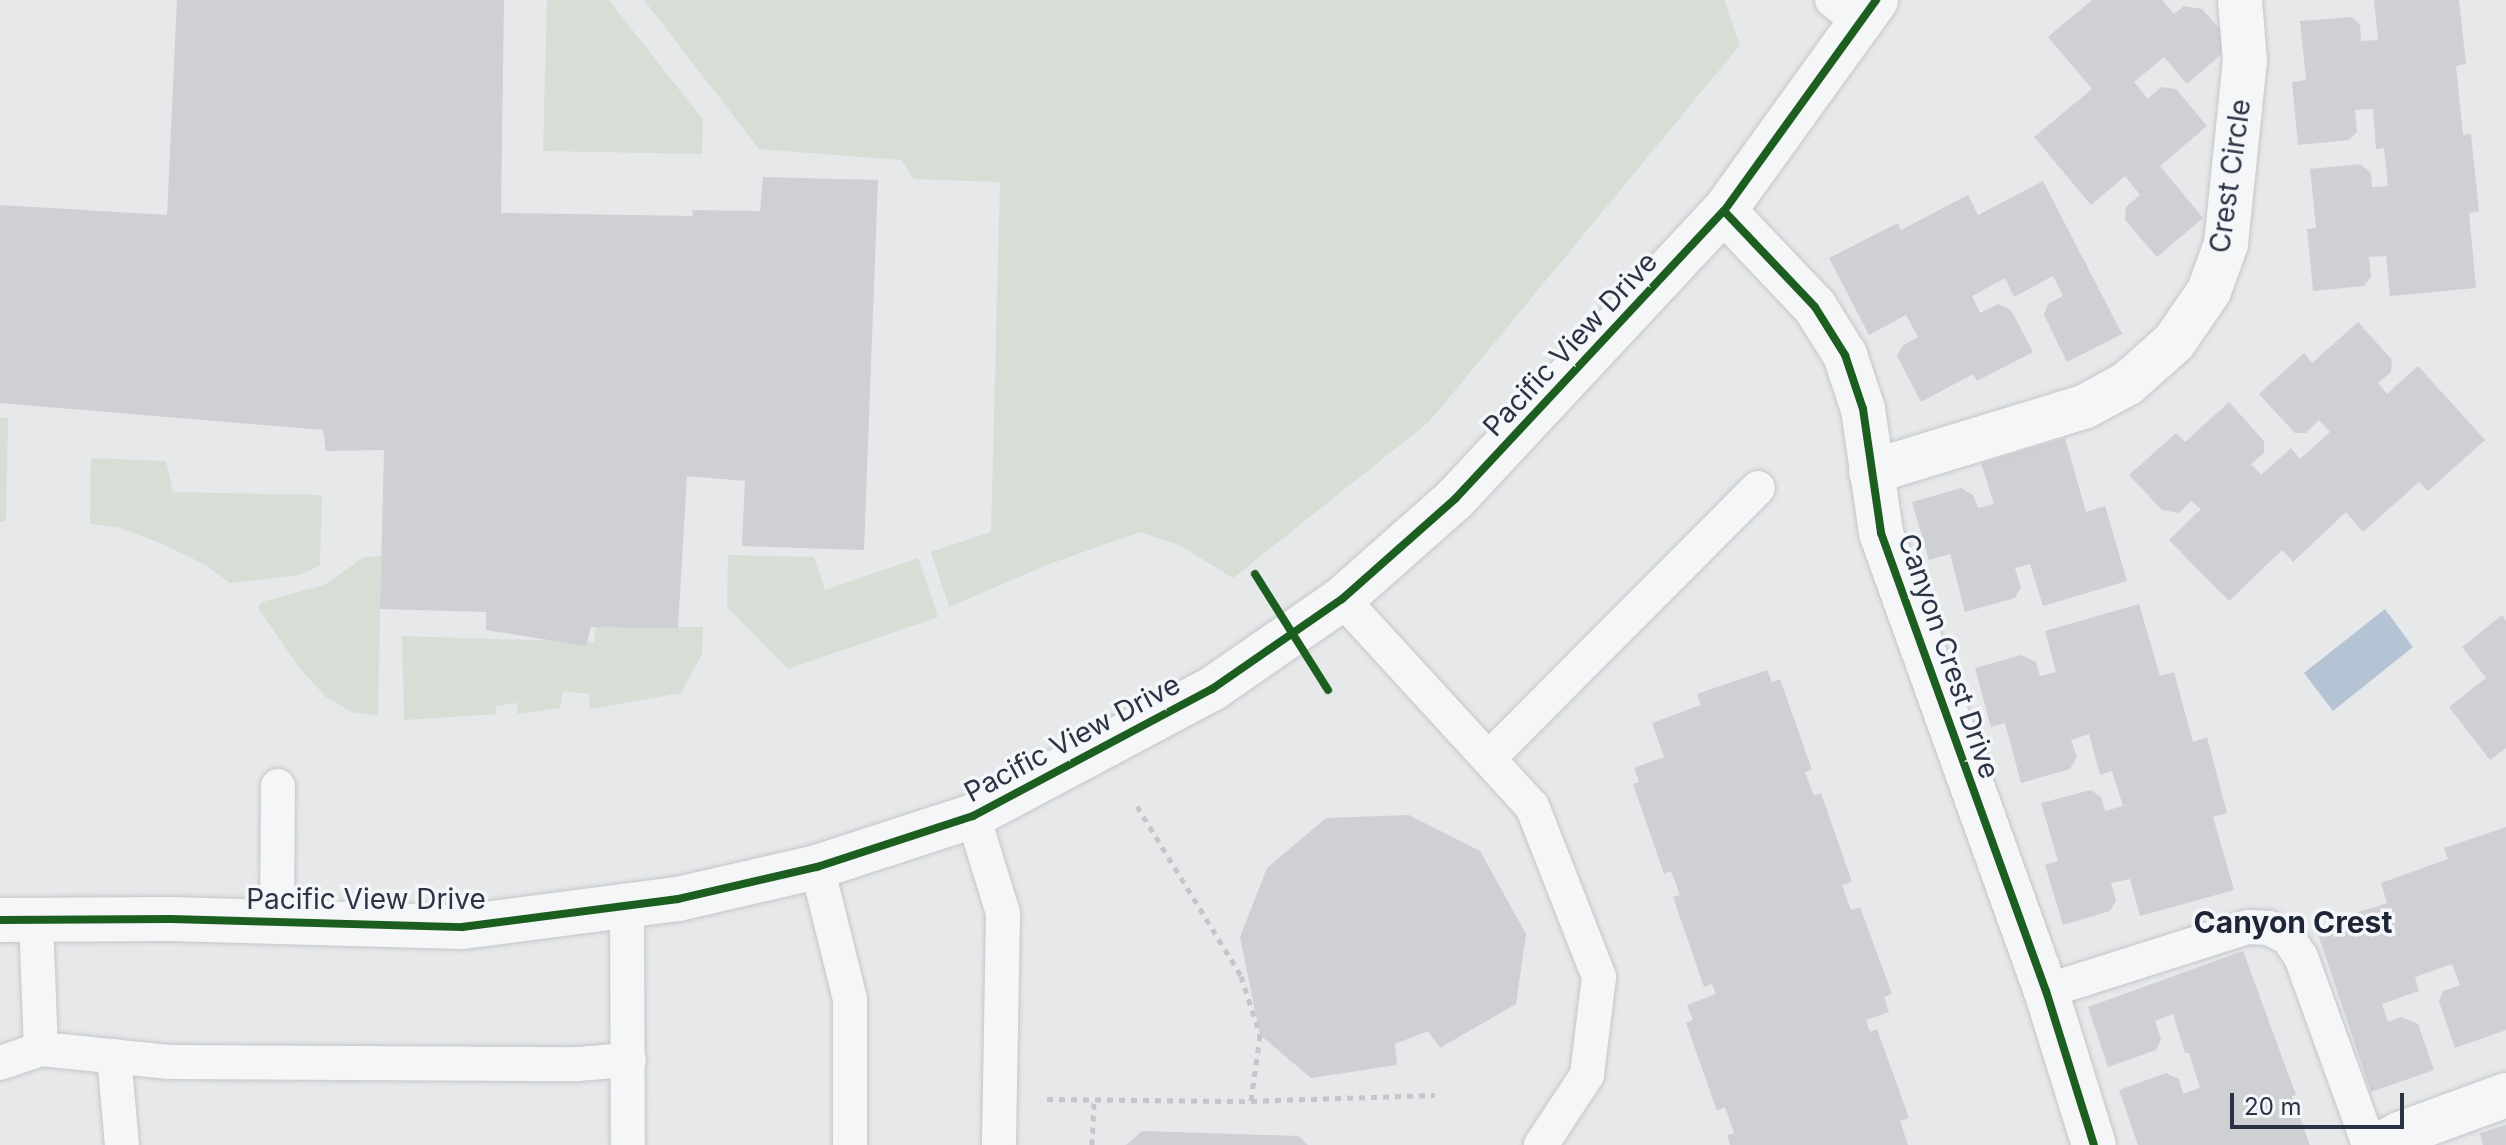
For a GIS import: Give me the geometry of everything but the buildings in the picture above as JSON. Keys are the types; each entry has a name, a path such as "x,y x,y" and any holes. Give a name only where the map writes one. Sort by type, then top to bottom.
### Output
{"street":[{"name":"Crest Circle","path":"1871,472 2084,407 2128,383 2174,342 2209,291 2226,244 2245,61 2240,0"},
{"name":"Pacific View Drive","path":"18,920 277,921 462,927 678,899 817,867 917,837 973,816 1212,689 1342,599 1455,499 1724,211 1855,7"},
{"name":"Canyon Crest Drive","path":"1724,211 1815,307 1845,355 1863,409 1881,533 2046,991 2094,1145"},
{"path":"2379,1145 2400,1134 2506,1095"}],"lane":[{"path":"1489,758 1758,488"},
{"path":"1342,599 1532,806 1599,977 1587,1075 1541,1145"},
{"path":"277,921 278,786"},
{"path":"973,816 1003,913 999,1145"},
{"path":"817,867 850,999 850,1145"},
{"path":"627,906 628,1145"},
{"path":"18,920 41,1049"},
{"path":"2046,991 2248,927 2269,928 2288,938 2301,957 2369,1145"},
{"path":"0,1063 41,1049 169,1062 577,1064 629,1060"},
{"path":"114,1056 122,1145"}],"path":[{"path":"1137,806 1241,976 1260,1035 1251,1101"},
{"path":"1047,1099 1251,1101 1435,1095"},
{"path":"1092,1145 1094,1101"}],"shaded area":[{"path":"547,0 609,0 703,120 702,154 543,151"},
{"path":"644,0 1724,0 1740,45 1429,422 1233,578 1179,545 1140,532 1049,564 949,607 931,552 991,532 1000,182 914,179 901,160 759,149"},
{"path":"0,418 8,418 6,521 0,522"},
{"path":"91,458 166,461 173,492 322,495 320,566 299,575 230,583 204,564 160,543 118,527 90,524"},
{"path":"728,555 814,557 825,590 918,558 938,617 788,669 727,607"},
{"path":"381,556 378,716 352,712 326,697 301,670 258,608 262,602 324,585 364,557"},
{"path":"596,627 703,627 702,654 681,693 590,709 589,694 563,691 560,708 518,714 517,703 495,706 497,714 404,720 402,636 594,642"}],"water":[{"path":"2385,609 2413,647 2333,711 2304,673"}],"cycle path":[{"path":"0,920 171,919 462,927 678,899 817,867 973,816 1212,689 1342,599 1455,499 1724,211 1876,0"},
{"path":"1724,211 1815,307 1845,355 1863,409 1881,533 2046,991 2094,1145"},
{"path":"1255,574 1328,690"}],"district":[{"name":"Canyon Crest","path":"2293,922"}]}
